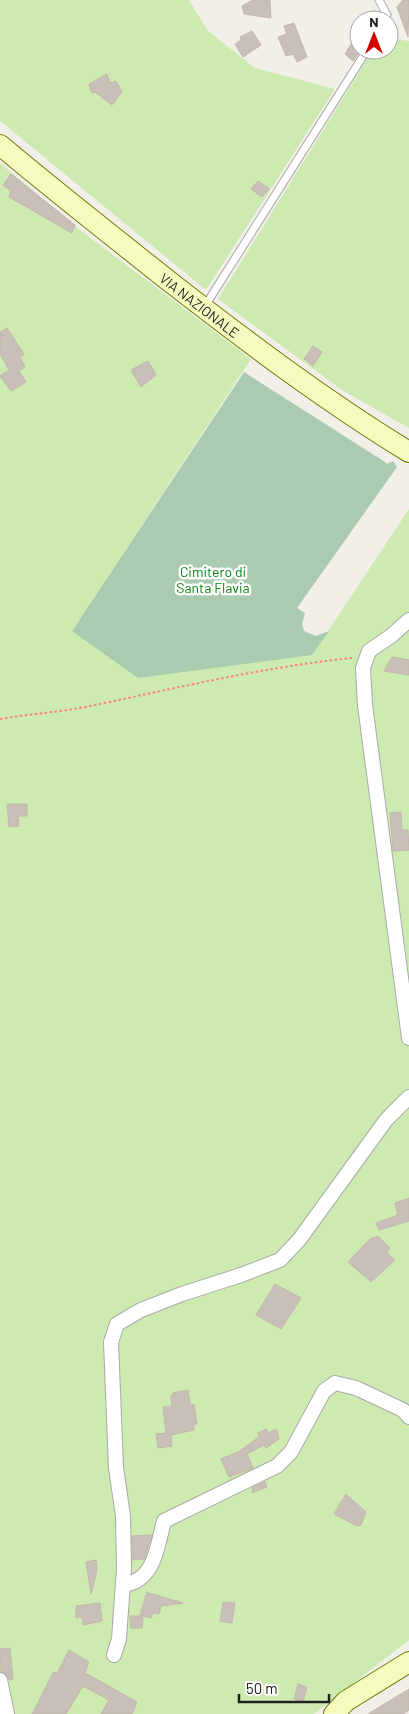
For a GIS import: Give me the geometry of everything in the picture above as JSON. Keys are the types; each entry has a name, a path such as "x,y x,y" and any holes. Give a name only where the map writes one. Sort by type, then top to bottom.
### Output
{"main road":[{"name":"VIA NAZIONALE","path":"0,145 64,199 204,308 308,386 409,452"},
{"path":"334,1714 346,1701 409,1662"}],"street":[{"path":"409,620 392,636 369,651 363,668 365,705 409,1038"},
{"path":"114,1655 119,1639 124,1585 123,1516 116,1468 111,1342 117,1324 141,1310 174,1297 280,1260 299,1240 386,1120 409,1098"},
{"path":"124,1585 134,1584 148,1573 164,1521 277,1466 291,1452 324,1391 335,1383 356,1388 404,1410 409,1417"},
{"path":"0,1680 6,1714"}],"lane":[{"path":"204,308 361,60"}],"path":[{"path":"0,720 89,706 181,685 288,666 367,656"}],"green space":[{"path":"0,0 189,0 208,31 255,68 335,89 206,290 0,121"},
{"path":"399,40 409,41 409,428 342,390 218,299 367,60 399,60"},
{"path":"0,163 84,233 251,359 72,631 312,655 409,509 409,1640 314,1714 0,1714"},
{"name":"Cimitero di Santa Flavia","path":"244,372 387,464 393,461 397,467 297,608 305,613 302,624 304,631 316,636 329,631 312,655 138,678 72,631"}],"building":[{"path":"253,0 270,0 271,18 244,14 242,6"},
{"path":"403,0 409,0 408,37 399,10 397,7"},
{"path":"294,23 307,57 297,62 293,54 286,56 278,37 287,34 284,26"},
{"path":"252,31 261,45 243,57 235,44 241,40 240,37"},
{"path":"349,47 349,58 345,54"},
{"path":"107,74 110,83 116,81 122,92 112,105 95,92 92,93 89,84"},
{"path":"11,174 75,225 72,233 9,197 11,191 3,185"},
{"path":"258,181 270,189 262,197 251,189"},
{"path":"7,328 24,354 20,357 25,367 19,371 26,382 11,391 0,376 9,370 0,354 0,332"},
{"path":"313,346 322,352 313,366 304,359"},
{"path":"148,361 156,375 141,387 131,370"},
{"path":"392,657 409,660 409,675 384,671"},
{"path":"7,804 27,804 27,816 18,816 19,826 9,827"},
{"path":"401,812 402,830 408,830 409,850 393,851 390,813"},
{"path":"409,1198 409,1221 379,1230 376,1223 398,1215 395,1203"},
{"path":"378,1236 390,1248 387,1253 395,1260 371,1282 348,1262 370,1239"},
{"path":"275,1284 301,1298 281,1329 256,1315"},
{"path":"188,1390 190,1404 194,1405 197,1424 194,1424 194,1430 171,1435 172,1446 158,1448 156,1434 166,1433 163,1407 172,1406 171,1397 173,1393"},
{"path":"266,1429 269,1433 276,1429 279,1439 266,1448 264,1445 247,1454 253,1468 229,1477 221,1459 238,1452 259,1437 258,1433"},
{"path":"265,1482 267,1487 252,1493 253,1487"},
{"path":"346,1494 366,1512 361,1525 357,1526 334,1514"},
{"path":"152,1535 144,1559 133,1560 132,1536"},
{"path":"96,1560 97,1570 91,1594 86,1562"},
{"path":"147,1592 183,1603 161,1606 159,1614 153,1613 151,1618 140,1615"},
{"path":"223,1602 235,1603 232,1623 220,1621"},
{"path":"100,1603 102,1621 83,1625 82,1617 76,1618 76,1606"},
{"path":"130,1616 143,1616 142,1628 131,1628"},
{"path":"10,1648 13,1679 9,1680 6,1674 1,1672 0,1649"},
{"path":"69,1650 89,1662 85,1673 137,1702 132,1714 101,1714 109,1700 83,1686 66,1714 32,1714 53,1673 58,1672"},
{"path":"298,1684 307,1687 303,1702 294,1699"},
{"path":"409,1689 409,1710 403,1714 368,1714"}]}
